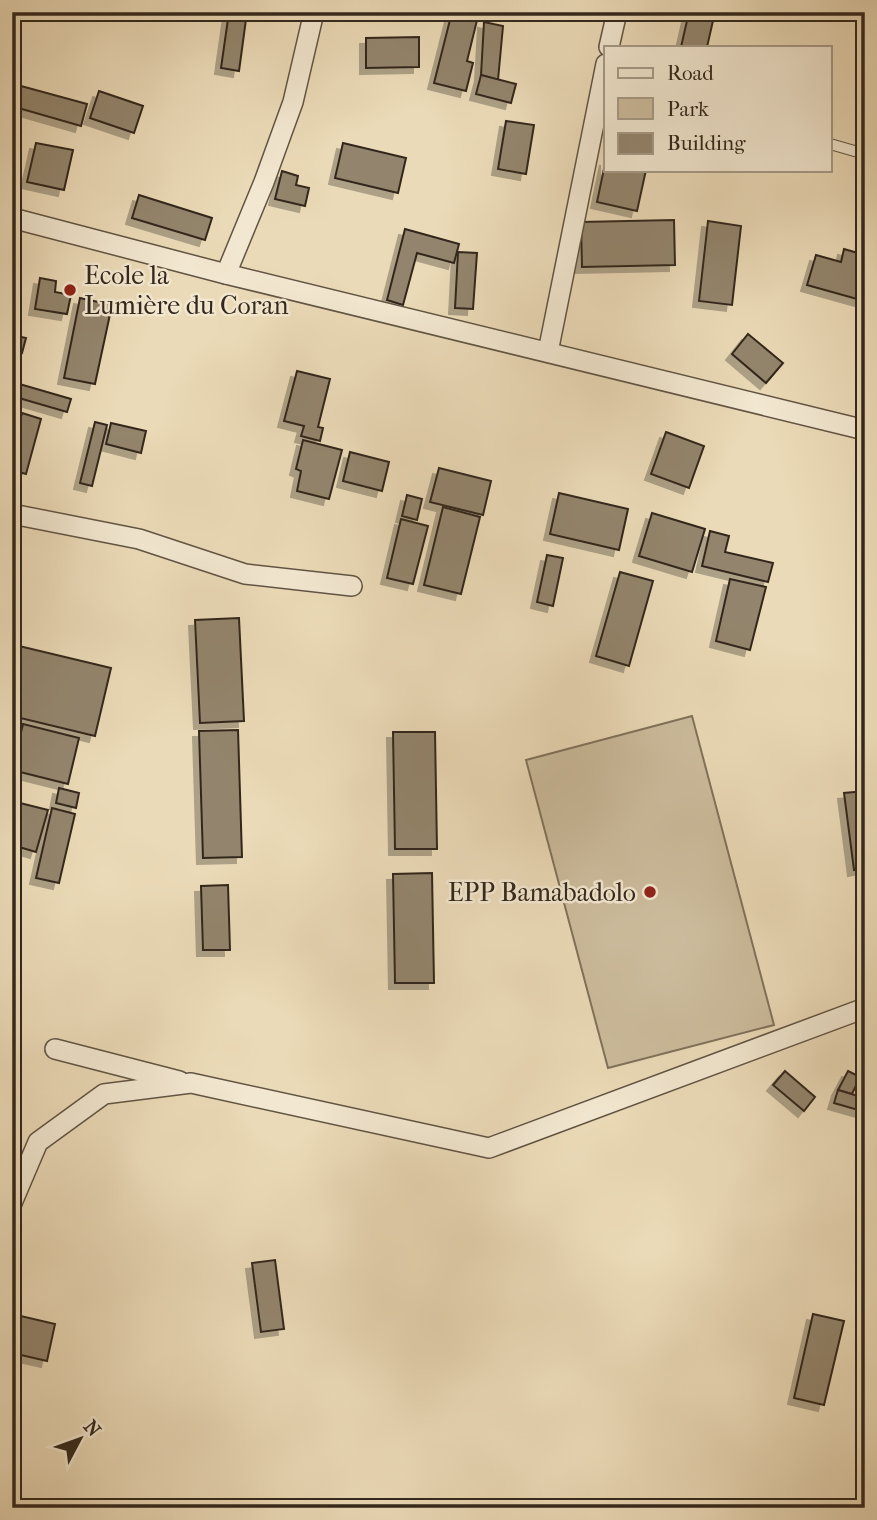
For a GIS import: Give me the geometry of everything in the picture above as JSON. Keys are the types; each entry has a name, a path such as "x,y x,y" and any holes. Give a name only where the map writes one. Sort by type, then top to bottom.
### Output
{"street":[{"path":"226,274 293,102 314,12"},
{"path":"610,46 617,12"},
{"path":"548,352 604,77"},
{"path":"12,218 226,274 865,430"},
{"path":"12,514 139,540 245,574 352,586"},
{"path":"55,1049 191,1083 489,1148 865,1008"},
{"path":"12,1203 38,1142 104,1094 191,1083"}],"lane":[{"path":"832,145 865,154"}],"green space":[{"name":"EPP Bamabadolo","path":"692,716 774,1025 608,1068 526,760"}],"building":[{"path":"229,12 247,12 239,71 221,68"},
{"path":"452,12 479,12 467,61 473,63 466,91 434,83"},
{"path":"689,12 715,12 707,46 681,46"},
{"path":"484,22 503,26 498,80 481,75"},
{"path":"419,37 419,67 366,68 366,38"},
{"path":"481,75 516,84 511,103 476,94"},
{"path":"21,86 87,104 81,126 15,107"},
{"path":"99,91 143,106 134,133 90,118"},
{"path":"506,121 534,125 526,174 498,169"},
{"path":"12,132 21,133 16,155 12,155"},
{"path":"36,143 73,150 64,190 27,182"},
{"path":"343,143 406,158 398,193 335,178"},
{"path":"604,169 604,172 646,172 637,211 597,202"},
{"path":"282,171 298,176 296,185 309,188 305,206 275,199"},
{"path":"139,195 212,218 205,240 132,218"},
{"path":"674,220 675,265 582,267 581,222"},
{"path":"708,221 741,226 732,305 699,301"},
{"path":"405,229 459,244 454,263 417,253 403,305 387,300"},
{"path":"844,249 865,255 864,301 807,285 816,255 841,262"},
{"path":"458,252 477,253 473,309 455,308"},
{"path":"40,278 56,281 55,292 71,295 67,314 35,309"},
{"path":"80,298 112,305 95,384 64,378"},
{"path":"748,334 783,363 766,383 732,354"},
{"path":"12,335 26,338 22,353 12,351"},
{"path":"297,371 330,379 318,427 323,428 320,441 301,436 304,426 284,421"},
{"path":"16,383 71,399 67,412 12,396"},
{"path":"22,413 41,419 26,474 12,470 12,451"},
{"path":"95,422 107,425 92,486 80,483"},
{"path":"111,423 146,431 141,453 106,444"},
{"path":"666,432 704,446 689,488 651,474"},
{"path":"303,440 342,450 329,499 297,491 301,471 296,469"},
{"path":"350,452 389,462 382,491 343,481"},
{"path":"439,468 491,481 483,515 430,502"},
{"path":"559,493 628,509 619,550 550,534"},
{"path":"407,495 422,499 417,520 402,516"},
{"path":"443,507 480,517 461,594 424,585"},
{"path":"652,513 705,529 692,572 639,556"},
{"path":"401,519 428,526 413,584 387,578"},
{"path":"710,531 729,536 725,552 773,563 768,582 702,566"},
{"path":"547,555 563,558 553,606 537,602"},
{"path":"620,572 653,581 629,666 596,656"},
{"path":"730,579 766,587 750,650 716,641"},
{"path":"239,618 244,721 200,723 195,620"},
{"path":"19,646 111,668 95,736 12,716 12,673"},
{"path":"23,724 79,738 68,784 12,770"},
{"path":"238,730 242,857 203,858 199,731"},
{"path":"393,732 435,732 437,849 395,849"},
{"path":"59,788 79,793 76,808 56,803"},
{"path":"865,791 865,868 854,870 844,793"},
{"path":"12,801 48,810 36,852 12,845"},
{"path":"52,808 75,814 59,883 36,878"},
{"path":"432,873 434,983 395,983 393,874"},
{"path":"228,885 230,950 203,950 201,886"},
{"path":"785,1071 815,1097 804,1111 773,1085"},
{"path":"848,1071 860,1077 852,1094 838,1090"},
{"path":"838,1090 865,1098 865,1112 834,1103"},
{"path":"275,1260 284,1329 261,1332 252,1263"},
{"path":"12,1314 55,1324 47,1361 12,1353"},
{"path":"813,1314 844,1321 824,1405 794,1398"}],"place":[{"name":"Ecole la Lumière du Coran","path":"70,290"},
{"name":"EPP Bamabadolo","path":"650,892"}]}
